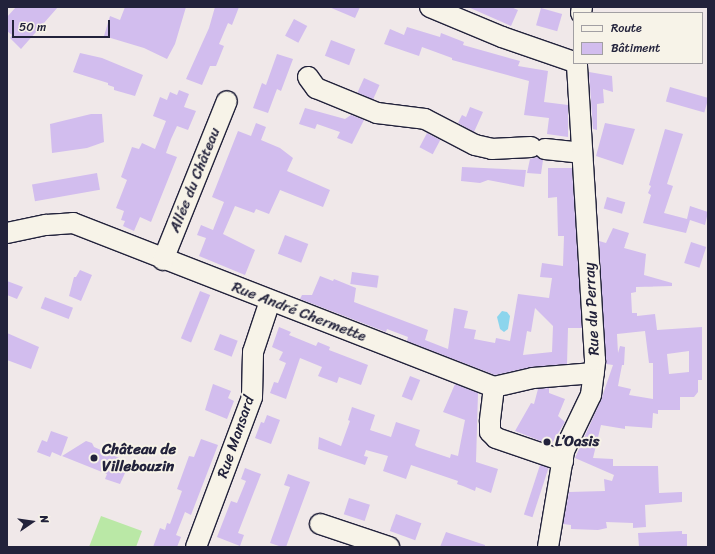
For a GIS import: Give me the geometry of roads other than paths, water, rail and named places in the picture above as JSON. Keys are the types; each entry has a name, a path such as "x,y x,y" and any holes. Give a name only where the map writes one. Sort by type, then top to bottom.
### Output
{"street":[{"path":"430,7 502,37 573,61"},
{"name":"Rue du Perray","path":"548,547 564,450 591,396 594,373 594,334 575,64"},
{"path":"308,77 316,88 377,112 425,119 476,145 492,149 538,148 582,152"},
{"name":"Allée du Château","path":"163,260 227,101"},
{"name":"Rue André Chermette","path":"7,233 46,225 73,223 163,260 494,387"},
{"name":"Rue Mansard","path":"196,547 252,397 253,352 270,301"},
{"path":"563,461 496,438 490,432 494,387 534,378 594,373"},
{"path":"320,524 389,547"}],"water":[{"path":"502,311 507,312 510,316 508,329 504,332 500,329 497,317"}],"place":[{"name":"L’Oasis","path":"547,442"},
{"name":"Château de Villebouzin","path":"94,458"}]}
